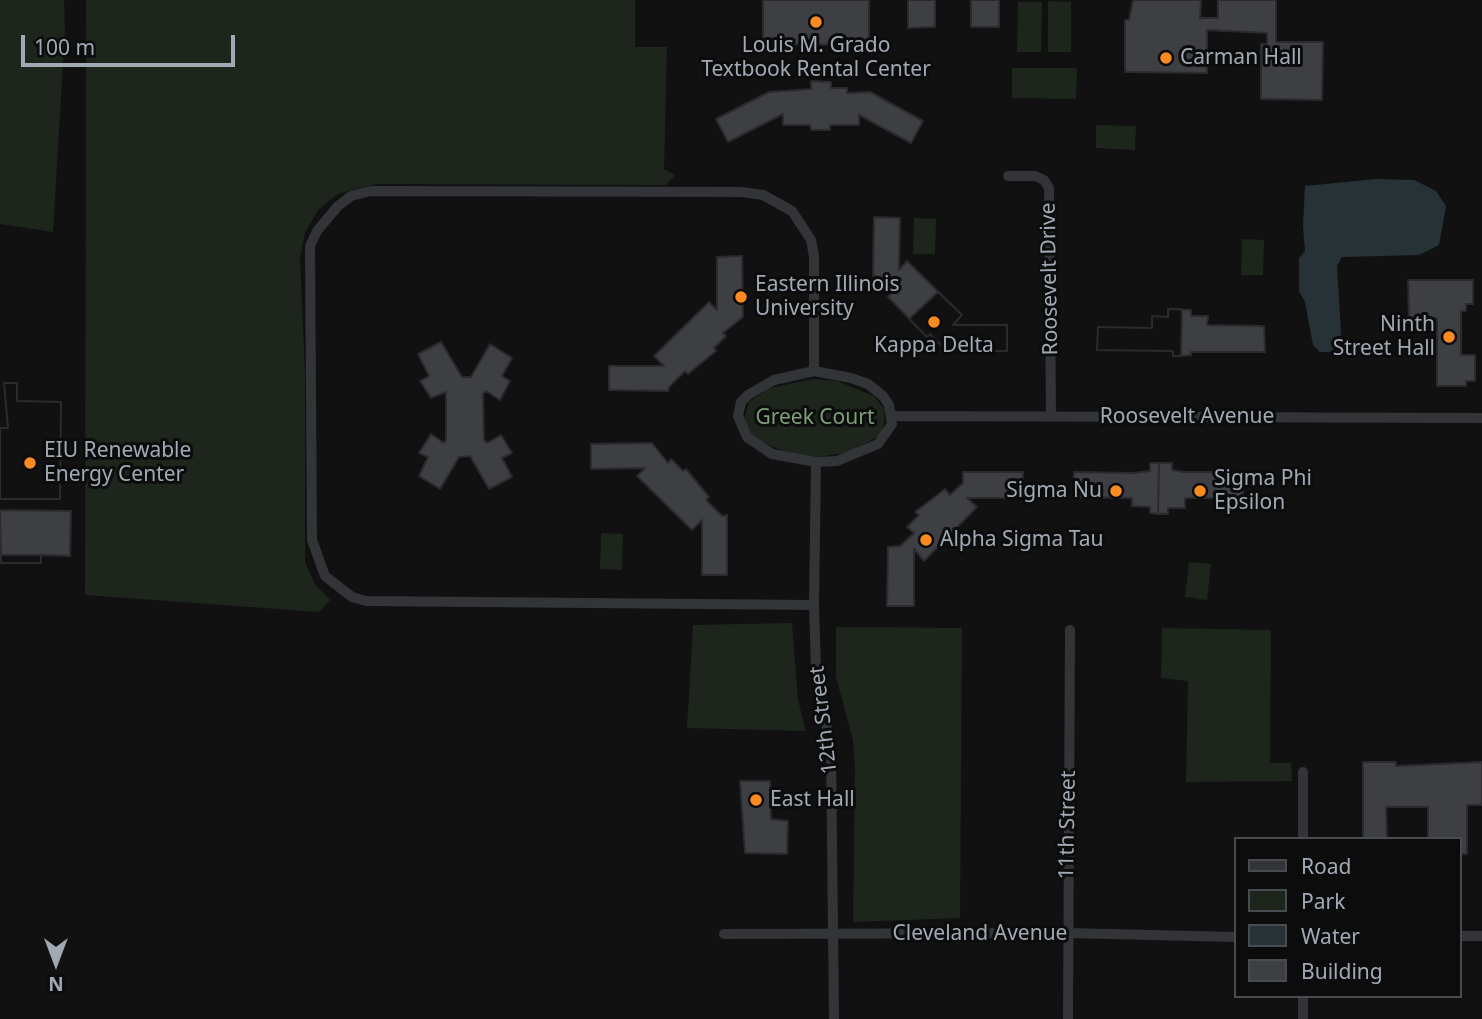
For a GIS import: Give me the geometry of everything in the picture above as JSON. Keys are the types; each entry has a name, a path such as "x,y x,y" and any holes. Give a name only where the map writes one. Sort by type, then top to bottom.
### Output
{"street":[{"name":"Roosevelt Drive","path":"1008,176 1035,176 1044,180 1049,188 1051,417"},
{"path":"814,371 814,256 811,240 792,211 762,195 743,192 371,191 351,196 338,206 317,231 310,246 312,540 325,576 352,597 366,601 814,605"},
{"path":"814,371 868,384 883,396 892,416 888,434 878,444 837,461 816,462 772,454 759,447 740,428 738,416 741,402 761,386 790,375 814,371"},
{"name":"Roosevelt Avenue","path":"892,416 1482,418"},
{"name":"12th Street","path":"816,462 816,669 831,750 834,1019"},
{"name":"11th Street","path":"1068,1019 1070,630"},
{"path":"1303,772 1303,837"},
{"name":"Cleveland Avenue","path":"724,934 1067,933 1234,937"},
{"path":"1461,936 1482,936"},
{"path":"1303,998 1303,1019"}],"green space":[{"path":"0,0 64,0 65,30 53,232 0,224"},
{"path":"86,0 635,0 635,47 667,47 664,169 675,175 666,185 376,184 338,194 318,210 305,233 300,258 305,374 305,562 314,583 330,600 319,612 85,595"},
{"path":"1048,1 1071,2 1071,52 1048,52"},
{"path":"1018,2 1042,2 1041,52 1017,52"},
{"path":"1012,68 1077,68 1076,99 1012,98"},
{"path":"1096,125 1136,126 1135,150 1096,148"},
{"path":"914,218 936,219 935,254 913,254"},
{"path":"1242,239 1264,240 1263,275 1241,275"},
{"name":"Greek Court","path":"813,379 837,381 874,396 885,410 883,433 851,452 817,457 782,451 751,436 744,419 749,402 770,388"},
{"path":"601,533 623,534 622,570 600,569"},
{"path":"1189,562 1211,564 1207,600 1185,597"},
{"path":"792,623 798,700 806,731 687,728 693,625"},
{"path":"836,627 962,628 960,918 853,922 855,768 853,740 836,677"},
{"path":"1162,628 1271,630 1270,763 1291,763 1292,781 1186,782 1188,681 1161,678"}],"water":[{"path":"1376,179 1414,180 1436,191 1446,206 1439,245 1419,255 1342,257 1337,266 1341,334 1338,347 1330,352 1320,352 1313,345 1305,302 1299,291 1299,258 1305,251 1305,186"}],"building":[{"name":"Louis M. Grado Textbook Rental Center","path":"763,0 869,0 869,45 763,44"},
{"path":"908,0 935,0 935,27 908,28"},
{"path":"971,0 999,0 999,27 971,27"},
{"name":"Carman Hall","path":"1133,0 1201,0 1200,18 1218,18 1218,0 1276,0 1276,42 1323,42 1322,100 1261,99 1261,44 1267,44 1267,33 1207,30 1207,73 1125,72 1125,20 1129,20"},
{"path":"811,81 831,82 831,88 847,88 847,93 870,92 923,121 911,143 859,115 859,125 830,125 830,130 811,130 810,125 783,125 783,114 728,142 716,119 769,92 811,89"},
{"path":"874,217 900,218 899,270 907,261 962,315 953,325 1007,325 1007,351 947,351 930,334 927,337 888,297 892,292 873,276"},
{"path":"742,256 743,317 723,333 726,336 714,348 716,351 688,374 685,371 668,391 609,390 609,366 664,366 654,356 709,302 717,310 717,257"},
{"name":"Ninth Street Hall","path":"1408,280 1473,280 1473,304 1466,304 1466,311 1461,311 1461,355 1475,355 1475,381 1466,381 1466,386 1437,386 1437,318 1409,318"},
{"name":"Kappa Delta","path":"938,292 962,315 953,325 1007,325 1007,351 947,351 930,334 927,337 909,319"},
{"path":"1168,309 1191,310 1191,316 1208,316 1207,325 1264,326 1265,352 1191,352 1191,355 1173,356 1173,351 1097,350 1098,327 1152,328 1152,316 1168,317"},
{"path":"1168,309 1182,309 1181,356 1173,356 1173,351 1097,350 1098,327 1152,328 1152,316 1168,317"},
{"path":"441,342 462,377 471,377 490,344 512,358 502,376 510,381 500,400 486,391 483,394 484,440 487,443 501,435 512,453 502,458 512,477 489,489 470,456 459,457 440,489 419,476 428,457 419,453 431,434 444,443 446,440 446,392 431,398 420,381 429,376 418,354"},
{"name":"EIU Renewable Energy Center","path":"4,383 17,383 17,401 61,402 60,499 0,499 0,428 8,428"},
{"name":"EIU Renewable Energy Center","path":"4,383 17,383 17,401 61,402 60,499 0,499 0,428 8,428"},
{"path":"652,443 668,463 671,459 683,471 686,469 709,497 706,500 722,516 727,515 727,575 702,575 702,520 692,530 637,476 645,468 591,469 591,444"},
{"name":"Sigma Nu","path":"1150,463 1159,463 1158,514 1150,513 1150,507 1132,506 1132,498 1074,497 1074,472 1134,473 1150,471"},
{"name":"Sigma Phi Epsilon","path":"1159,463 1172,463 1172,470 1184,472 1243,472 1243,498 1185,498 1185,508 1168,508 1168,514 1158,514"},
{"name":"Alpha Sigma Tau","path":"963,472 1023,472 1022,498 967,498 977,507 924,561 914,549 914,606 887,606 888,547 900,546 914,533 907,527 919,515 915,512 945,489 950,495 963,483"},
{"name":"EIU Renewable Energy Center","path":"0,510 71,511 70,556 41,555 41,563 1,563"},
{"path":"1,555 41,555 41,563 1,563"},
{"path":"1363,762 1396,762 1396,766 1482,762 1482,805 1467,805 1467,854 1461,854 1461,837 1428,837 1428,807 1386,807 1387,837 1363,837"},
{"name":"East Hall","path":"740,781 770,781 771,819 788,821 787,854 745,853"}],"place":[{"name":"Louis M. Grado Textbook Rental Center","path":"816,22"},
{"name":"Carman Hall","path":"1166,58"},
{"name":"Eastern Illinois University","path":"741,297"},
{"name":"Kappa Delta","path":"934,322"},
{"name":"Ninth Street Hall","path":"1449,337"},
{"name":"EIU Renewable Energy Center","path":"30,463"},
{"name":"Sigma Nu","path":"1116,491"},
{"name":"Sigma Phi Epsilon","path":"1200,491"},
{"name":"Alpha Sigma Tau","path":"926,540"},
{"name":"East Hall","path":"756,800"}]}
